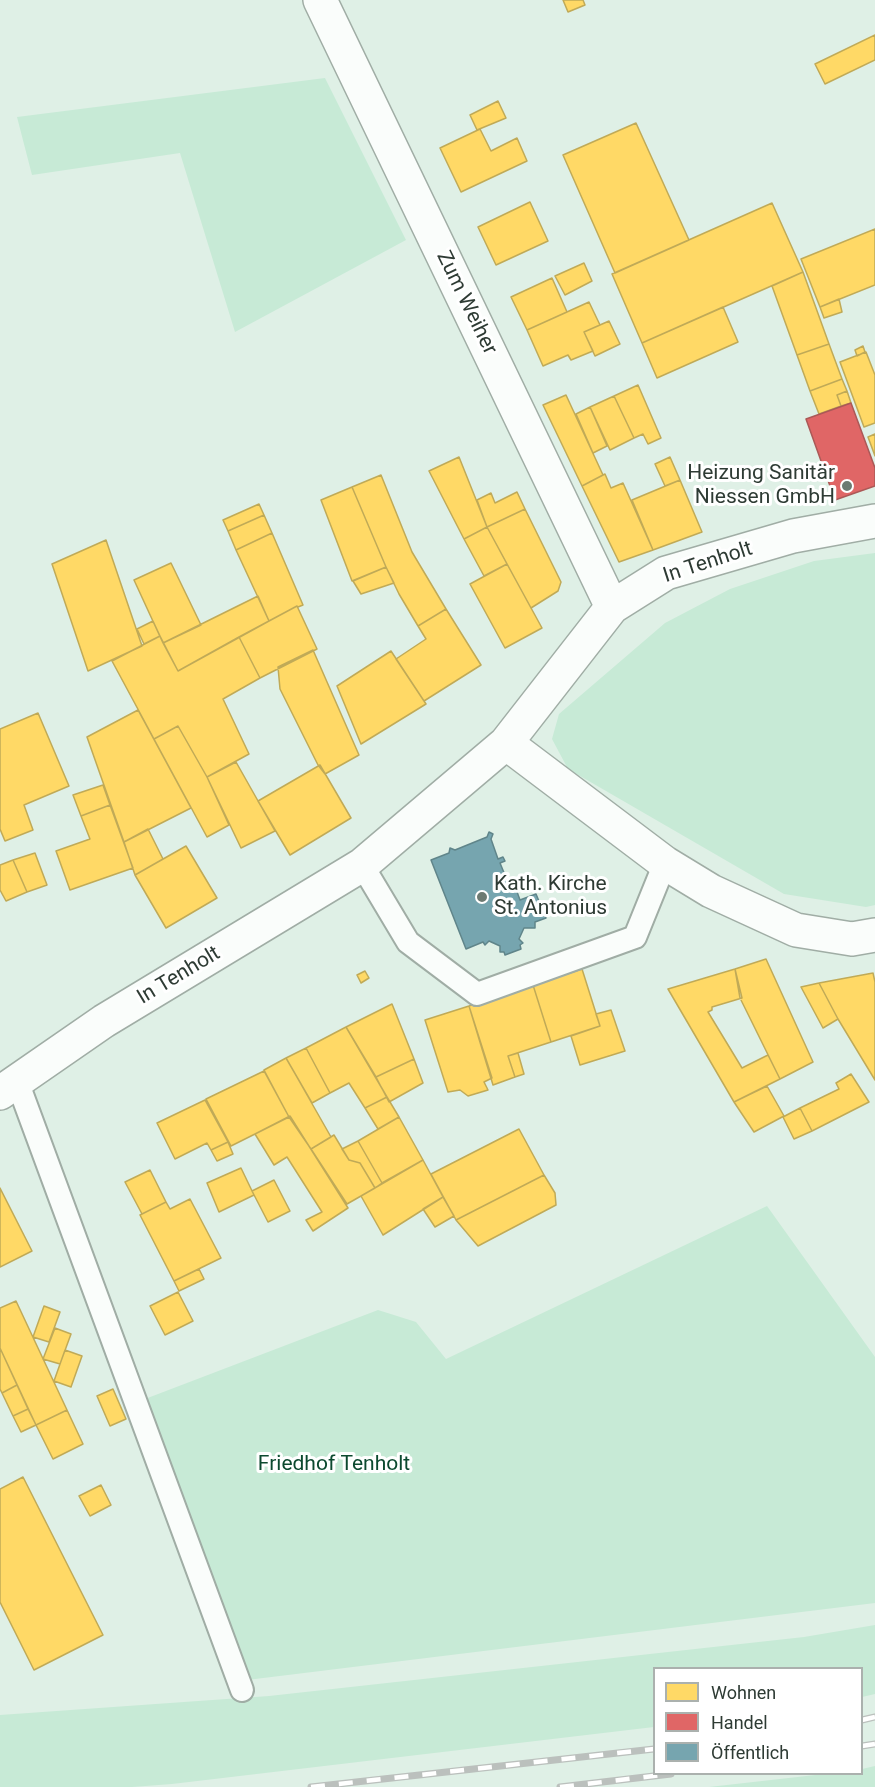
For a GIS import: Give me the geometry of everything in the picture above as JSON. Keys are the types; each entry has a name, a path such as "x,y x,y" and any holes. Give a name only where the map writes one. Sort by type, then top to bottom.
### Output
{"street":[{"name":"Zum Weiher","path":"320,0 612,607"},
{"name":"In Tenholt","path":"8,1087 104,1021 362,865 506,743 612,607 666,573 793,536 875,521"},
{"path":"506,743 665,863 711,891 796,930 852,939 875,935"}],"lane":[{"path":"362,865 408,942 477,993 635,937 665,863"},
{"path":"8,1087 242,1690"}],"green space":[{"path":"325,78 406,240 235,332 180,153 32,175 17,117"},
{"path":"875,553 875,905 866,907 784,894 568,769 552,739 559,714 665,623 730,589 814,561"},
{"name":"Friedhof Tenholt","path":"767,1206 875,1357 875,1603 247,1680 145,1399 378,1310 416,1322 446,1359"},
{"path":"875,1625 875,1694 863,1697 863,1667 653,1667 653,1727 172,1784 132,1787 0,1787 0,1715 269,1696 804,1637"},
{"path":"875,1766 875,1787 709,1787 815,1775 863,1775 863,1769"}],"building: Wohnen":[{"path":"563,0 583,0 585,5 568,12"},
{"path":"875,35 875,60 825,84 815,64"},
{"path":"498,101 506,118 477,130 470,115"},
{"path":"636,123 689,240 615,273 563,155"},
{"path":"480,129 491,151 517,138 527,161 461,192 440,148"},
{"path":"530,202 548,241 496,265 478,227"},
{"path":"772,203 803,272 642,343 612,274"},
{"path":"875,229 875,285 820,307 801,259"},
{"path":"584,263 592,281 565,295 555,276"},
{"path":"803,272 829,344 797,355 772,286"},
{"path":"552,278 567,312 527,330 511,297"},
{"path":"839,299 842,312 824,318 820,307"},
{"path":"589,302 600,325 584,332 593,351 571,360 568,355 543,366 527,330"},
{"path":"723,307 738,342 657,378 642,343"},
{"path":"609,321 620,344 595,356 584,332"},
{"path":"829,344 842,379 810,391 797,355"},
{"path":"863,346 865,352 857,356 855,350"},
{"path":"866,352 875,375 875,423 864,427 840,362"},
{"path":"842,379 847,391 837,395 841,406 819,414 810,391"},
{"path":"638,385 661,438 648,444 643,434 634,438 614,396"},
{"path":"847,391 851,403 841,406 837,395"},
{"path":"566,395 603,475 582,486 543,405"},
{"path":"614,396 634,438 610,450 590,407"},
{"path":"590,407 607,446 593,453 576,414"},
{"path":"875,434 875,456 868,437"},
{"path":"459,457 487,527 464,539 429,471"},
{"path":"670,457 680,480 665,486 655,464"},
{"path":"605,474 611,488 623,483 653,550 619,562 582,486"},
{"path":"381,475 412,552 446,609 418,626 386,567 352,487"},
{"path":"680,480 702,532 653,550 632,500"},
{"path":"352,487 386,567 352,581 321,500"},
{"path":"517,492 525,509 487,527 477,500 491,493 495,503"},
{"path":"259,504 264,515 228,531 223,520"},
{"path":"525,509 561,582 558,591 531,608 487,527"},
{"path":"264,515 272,533 236,550 228,531"},
{"path":"487,527 507,564 484,576 464,539"},
{"path":"272,533 303,605 269,621 236,550"},
{"path":"106,540 142,646 88,671 52,564"},
{"path":"171,563 201,625 163,643 134,580"},
{"path":"507,564 542,628 505,648 470,584"},
{"path":"386,567 394,583 361,594 353,581"},
{"path":"258,596 269,621 178,671 163,643"},
{"path":"297,606 317,649 260,678 239,637"},
{"path":"446,609 481,665 424,701 396,659 426,639 418,626"},
{"path":"153,621 160,636 144,644 137,629"},
{"path":"160,636 178,671 239,637 260,678 223,699 249,754 207,777 178,726 154,739 112,661"},
{"path":"313,650 359,755 325,774 318,765 280,689 278,667"},
{"path":"391,651 426,704 361,744 337,686"},
{"path":"138,710 191,808 124,842 87,737"},
{"path":"38,713 69,786 24,805 33,830 5,841 0,829 0,729"},
{"path":"178,726 207,777 229,825 207,837 154,739"},
{"path":"236,762 275,831 241,848 207,777"},
{"path":"320,765 351,818 290,855 258,801"},
{"path":"103,785 110,805 81,816 73,795"},
{"path":"110,805 133,868 70,890 56,851 90,839 81,816"},
{"path":"148,829 163,859 135,875 124,842"},
{"path":"186,846 217,898 166,928 135,875"},
{"path":"35,853 47,885 27,892 13,860"},
{"path":"13,860 27,892 6,901 0,890 0,865"},
{"path":"766,959 813,1062 780,1079 740,998 735,969"},
{"path":"582,969 600,1026 551,1042 533,985"},
{"path":"735,969 742,998 712,1007 712,1010 708,1012 742,1068 768,1055 780,1079 734,1102 668,989"},
{"path":"365,971 369,978 361,983 357,975"},
{"path":"873,973 875,982 875,1080 819,983"},
{"path":"819,983 838,1019 823,1028 801,987"},
{"path":"533,985 551,1042 508,1056 515,1077 493,1085 469,1006"},
{"path":"392,1004 414,1059 376,1077 346,1027"},
{"path":"469,1006 492,1078 484,1082 488,1090 468,1096 460,1090 448,1092 425,1020"},
{"path":"611,1010 625,1051 580,1065 571,1036 600,1026 596,1014"},
{"path":"346,1027 387,1097 365,1108 349,1083 330,1093 306,1048"},
{"path":"306,1048 330,1093 312,1103 286,1058"},
{"path":"518,1053 524,1074 515,1077 508,1056"},
{"path":"286,1058 331,1137 311,1149 289,1117 264,1070"},
{"path":"414,1059 423,1083 389,1102 376,1077"},
{"path":"264,1071 289,1117 231,1146 206,1099"},
{"path":"851,1074 869,1102 812,1131 800,1108 839,1089 836,1083"},
{"path":"767,1086 784,1116 754,1132 734,1102"},
{"path":"387,1097 399,1117 378,1129 365,1108"},
{"path":"205,1100 228,1142 211,1150 207,1143 175,1159 157,1123"},
{"path":"800,1108 812,1131 794,1139 783,1117"},
{"path":"290,1116 348,1208 313,1231 306,1220 322,1212 287,1157 274,1165 255,1134"},
{"path":"399,1117 423,1160 382,1183 358,1141"},
{"path":"519,1129 544,1175 456,1220 431,1174"},
{"path":"334,1135 349,1160 360,1163 375,1188 347,1204 311,1149"},
{"path":"358,1141 382,1183 375,1188 360,1163 349,1160 342,1149"},
{"path":"228,1142 233,1154 217,1161 211,1150"},
{"path":"423,1160 443,1197 383,1235 361,1196"},
{"path":"241,1168 254,1195 219,1212 207,1183"},
{"path":"150,1170 166,1202 142,1214 125,1182"},
{"path":"544,1175 555,1193 556,1205 478,1246 456,1220"},
{"path":"274,1180 290,1211 268,1222 252,1191"},
{"path":"0,1188 32,1251 0,1267"},
{"path":"443,1197 454,1216 435,1227 423,1209"},
{"path":"190,1199 221,1258 174,1281 140,1215 166,1202 170,1209"},
{"path":"199,1269 204,1279 179,1291 174,1281"},
{"path":"178,1292 193,1321 165,1335 150,1306"},
{"path":"16,1301 67,1410 36,1425 0,1348 0,1308"},
{"path":"44,1306 60,1312 49,1342 33,1337"},
{"path":"55,1328 71,1334 60,1364 43,1359"},
{"path":"0,1348 17,1385 2,1393 0,1389"},
{"path":"65,1350 82,1356 71,1387 54,1381"},
{"path":"17,1385 28,1409 13,1416 2,1393"},
{"path":"113,1389 126,1419 110,1426 97,1396"},
{"path":"28,1409 36,1425 21,1432 13,1416"},
{"path":"67,1410 83,1444 53,1459 36,1425"},
{"path":"23,1477 103,1635 34,1670 0,1602 0,1489"},
{"path":"101,1485 111,1505 90,1516 79,1496"}],"building: Handel":[{"path":"851,403 875,468 875,486 835,500 806,419"}],"building: Öffentlich":[{"name":"Kath. Kirche St. Antonius","path":"489,832 493,834 491,839 498,859 503,857 505,861 500,863 507,880 512,878 520,900 536,894 546,918 535,922 535,928 524,928 519,939 523,943 520,945 521,949 505,955 504,952 500,952 500,946 489,941 485,945 483,942 466,949 431,860 449,853 450,848 455,850 487,837"}],"railway":[{"path":"863,1720 875,1717"},
{"path":"863,1746 875,1744"},
{"path":"311,1787 653,1749"},
{"path":"560,1787 662,1775"}],"place":[{"name":"Heizung Sanitär Niessen GmbH","path":"847,486"},
{"name":"Kath. Kirche St. Antonius","path":"482,897"}]}
